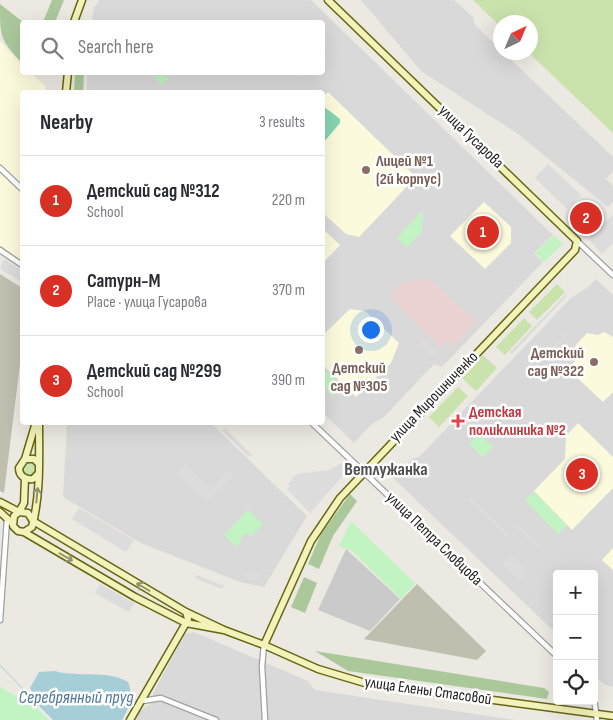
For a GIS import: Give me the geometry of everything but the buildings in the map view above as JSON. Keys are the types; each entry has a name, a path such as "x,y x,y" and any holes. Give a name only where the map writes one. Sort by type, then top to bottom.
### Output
{"street":[{"path":"75,20 82,0"},
{"name":"улица Гусарова","path":"328,0 613,275"},
{"path":"66,90 68,75"},
{"path":"0,168 20,187"},
{"name":"улица Мирошниченко","path":"264,645 311,541 331,509 363,472 575,250 577,240"},
{"path":"0,250 20,261"},
{"path":"25,459 36,460 39,469 36,478 25,478 20,475 18,468 21,461 25,459 36,425"},
{"path":"0,512 10,521 15,529 24,532 30,529 33,520 39,469 37,425"},
{"name":"улица Петра Словцова","path":"314,425 553,652"},
{"path":"0,620 2,563 10,521 19,512 24,503 25,478"},
{"path":"0,502 19,512 28,513 33,520"},
{"name":"улица Елены Стасовой","path":"33,520 186,612 318,669 365,683 597,717"},
{"name":"улица Елены Стасовой","path":"24,532 186,624 224,630"},
{"path":"130,720 186,624 188,619 186,612"},
{"path":"264,645 262,666 265,720"},
{"path":"142,701 161,698 216,720"},
{"path":"597,717 613,716"}],"shaded area":[{"path":"99,0 311,0 553,235 534,253 543,262 442,367 434,364 384,417 372,424 354,443 325,415 325,90 87,90 87,75 325,75 325,20 92,20 94,8"},
{"path":"361,0 454,0 474,18 474,24 493,42 493,60 511,60 613,157 613,171 606,179 613,186 613,202 608,207 518,134 421,71"},
{"path":"0,41 20,63 20,75 33,75 45,86 45,90 20,90 20,269 0,254"},
{"name":"Лицей №1 (2й корпус)","path":"328,92 416,177 359,237 346,234 325,215 325,95"},
{"path":"548,164 581,195 567,209 535,178"},
{"path":"484,202 511,227 511,243 485,269 450,236"},
{"path":"613,215 613,243 602,254 588,239"},
{"path":"325,231 340,245 325,261"},
{"path":"4,259 20,270 20,281 0,269"},
{"path":"0,274 20,287 20,364 4,493 0,491"},
{"path":"429,279 476,321 453,347 447,341 441,348 390,296 403,282"},
{"path":"596,279 613,295 613,687 604,684 598,679 598,570 553,570 553,630 393,478 413,458 419,457 571,298 588,287"},
{"path":"566,294 567,296 512,354 510,352"},
{"name":"Детский сад №305","path":"350,309 365,311 399,343 391,363 356,397 325,367 325,333"},
{"path":"569,330 571,332 548,356 546,354"},
{"name":"Детский сад №322","path":"604,332 613,337 613,392 603,402 568,369 580,355 575,346 587,333 598,335"},
{"path":"423,338 436,351 432,356 419,344"},
{"path":"578,423 613,457 613,488 572,530 534,491 565,459 566,436"},
{"path":"67,425 213,425 307,516 264,587 240,582 141,543 63,497"},
{"path":"225,428 252,455 249,457 222,431"},
{"path":"342,463 348,470 310,513 287,489 290,486 288,484 297,474 329,470"},
{"path":"185,464 210,488 229,470 234,476 206,502 177,473"},
{"path":"471,498 510,535 508,538 468,500"},
{"path":"79,508 134,540 126,552 72,519"},
{"path":"518,524 543,549 541,551 516,527"},
{"path":"613,548 613,570 602,560"},
{"path":"346,549 400,599 370,631 318,610"},
{"path":"511,555 528,572 520,581 502,564"},
{"path":"250,569 254,569 258,575 254,581 250,581 246,577 246,573"},
{"path":"197,575 224,586 222,589 195,578"},
{"path":"100,584 134,603 129,612 95,593"},
{"path":"417,584 486,651 477,660 364,639"},
{"path":"194,632 308,681 315,690 515,720 135,720 139,712 153,702 153,693 185,634"}],"green space":[{"path":"52,0 64,0 56,20 44,20"},
{"path":"473,0 613,0 613,133 536,60 538,60 538,15 493,15 493,19"},
{"path":"0,4 20,20 20,61 5,43 0,24"},
{"path":"75,75 84,75 83,90 74,90"},
{"path":"152,75 166,75 169,78 162,85"},
{"path":"325,108 340,119 340,123 325,141"},
{"path":"423,210 422,231 407,248 397,238"},
{"path":"554,235 563,244 544,262 535,253"},
{"path":"557,284 565,292 537,320 529,312"},
{"path":"524,318 532,326 505,355 496,347"},
{"path":"483,355 497,368 476,391 462,378"},
{"path":"325,369 342,387 333,396 325,387"},
{"path":"458,387 468,396 439,427 429,417"},
{"path":"479,434 493,447 483,457 469,444"},
{"path":"27,462 33,462 37,469 33,476 27,476 23,472 23,466"},
{"path":"534,492 567,525 558,534 525,500"},
{"path":"350,494 357,501 333,536 319,569 308,564 321,534"},
{"path":"248,510 263,524 252,536 243,533 238,548 224,535"},
{"path":"351,521 415,583 401,599 352,551 339,546"},
{"path":"304,577 317,583 305,613 291,607"},
{"path":"315,651 544,688 549,692 547,699 348,671"},
{"path":"0,687 36,707 49,720 0,720"}],"water":[{"name":"Серебрянный пруд","path":"55,671 110,676 128,682 131,692 130,701 122,720 53,720 35,702 30,688 39,672"}],"waterway":[{"path":"0,665 25,691 35,695"}],"place":[{"name":"Лицей №1 (2й корпус)","path":"366,170"},
{"name":"Сатурн-М","path":"586,218"},
{"name":"Детский сад №312","path":"483,232"},
{"name":"Детский сад №305","path":"359,350"},
{"name":"Детский сад №322","path":"594,362"},
{"name":"Детская поликлиника №2","path":"458,421"},
{"name":"Детский сад №299","path":"582,474"}],"district":[{"name":"Ветлужанка","path":"386,469"}]}
